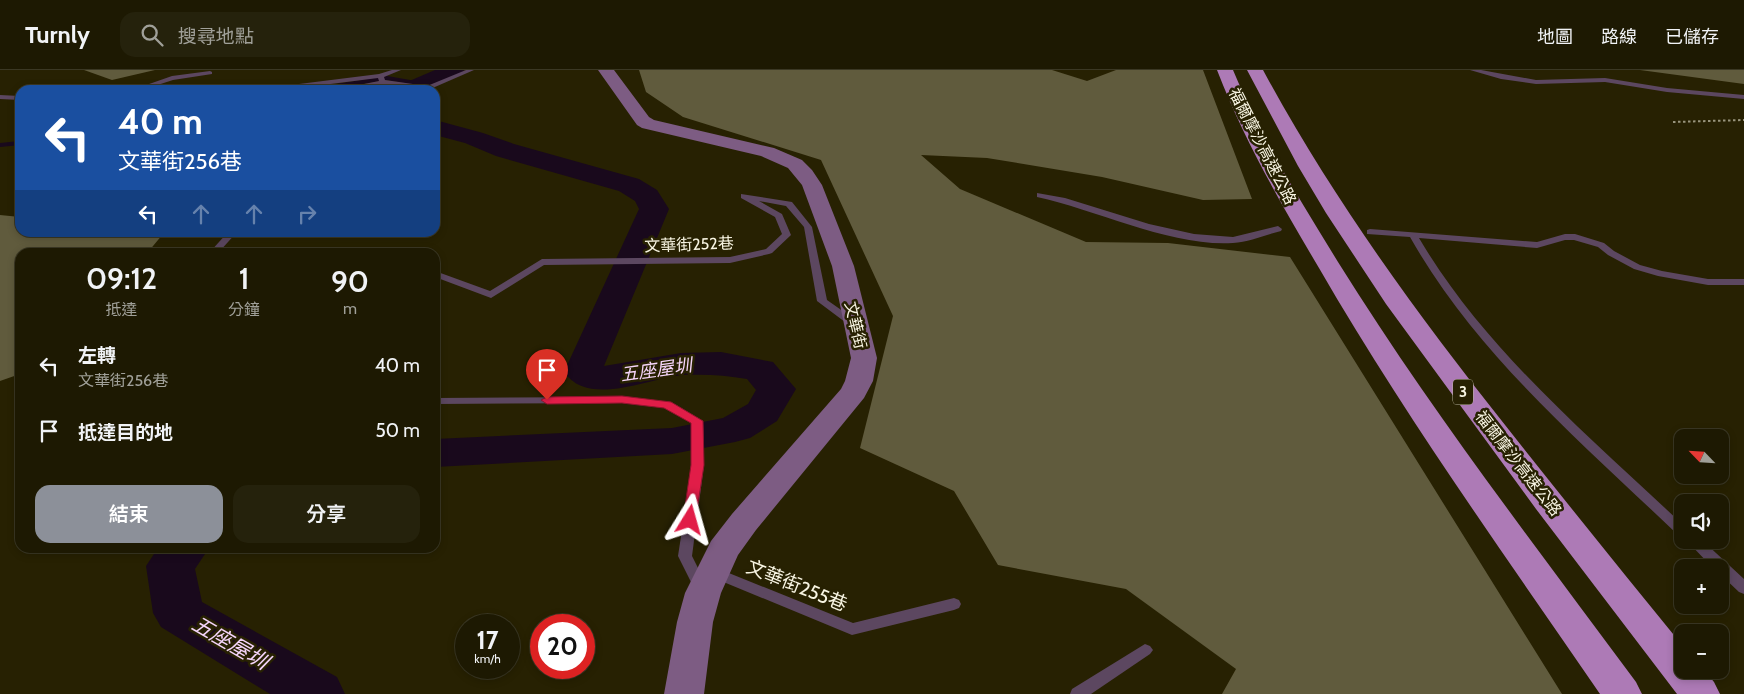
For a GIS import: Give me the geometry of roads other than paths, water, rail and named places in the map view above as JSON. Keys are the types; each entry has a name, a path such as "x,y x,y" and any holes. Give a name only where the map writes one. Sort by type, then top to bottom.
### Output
{"highway":[{"name":"福爾摩沙高速公路","path":"1225,70 1237,100 1286,193 1371,336 1538,577 1622,694"},
{"name":"福爾摩沙高速公路","path":"1255,70 1271,102 1324,194 1422,338 1700,694"}],"street":[{"name":"文華街","path":"606,70 642,121 767,152 780,156 801,169 812,185 842,266 864,358 859,381 854,392 744,522 723,550 708,582 694,622 684,694"}],"lane":[{"path":"355,85 381,78 398,70"},
{"path":"435,85 472,70"},
{"path":"1473,70 1501,77 1536,82 1605,80 1667,90 1744,97"},
{"path":"150,85 172,78 210,73"},
{"path":"312,85 381,78 414,85"},
{"path":"0,97 15,98"},
{"path":"1040,195 1054,197 1151,227 1200,237 1226,240 1247,239 1262,232 1278,229"},
{"name":"文華街252巷","path":"440,276 491,295 542,262 730,260 769,251 787,235 779,216 744,196 789,204 808,227 822,301 856,325"},
{"path":"1370,232 1537,245 1565,237 1575,237 1601,245 1611,253 1637,267 1661,274 1708,282 1744,282"},
{"path":"1414,235 1430,267 1478,327 1536,392 1674,523"},
{"path":"218,248 228,237"},
{"path":"440,401 622,400 667,404 696,421 698,465 685,556 708,582"},
{"path":"1703,549 1744,588"},
{"name":"文華街255巷","path":"708,582 852,629 954,604"},
{"path":"1078,694 1145,650"}],"waterway":[{"name":"五座屋圳","path":"419,85 453,70"},
{"name":"五座屋圳","path":"343,85 387,78 421,84"},
{"name":"五座屋圳","path":"440,128 474,138 505,150 629,185 647,196 654,209 583,372 597,379 681,364 721,363 760,370 776,389 763,412 735,429 672,441 440,453"},
{"name":"五座屋圳","path":"0,145 15,144"},
{"name":"五座屋圳","path":"181,553 170,566 179,613 317,694"}]}
